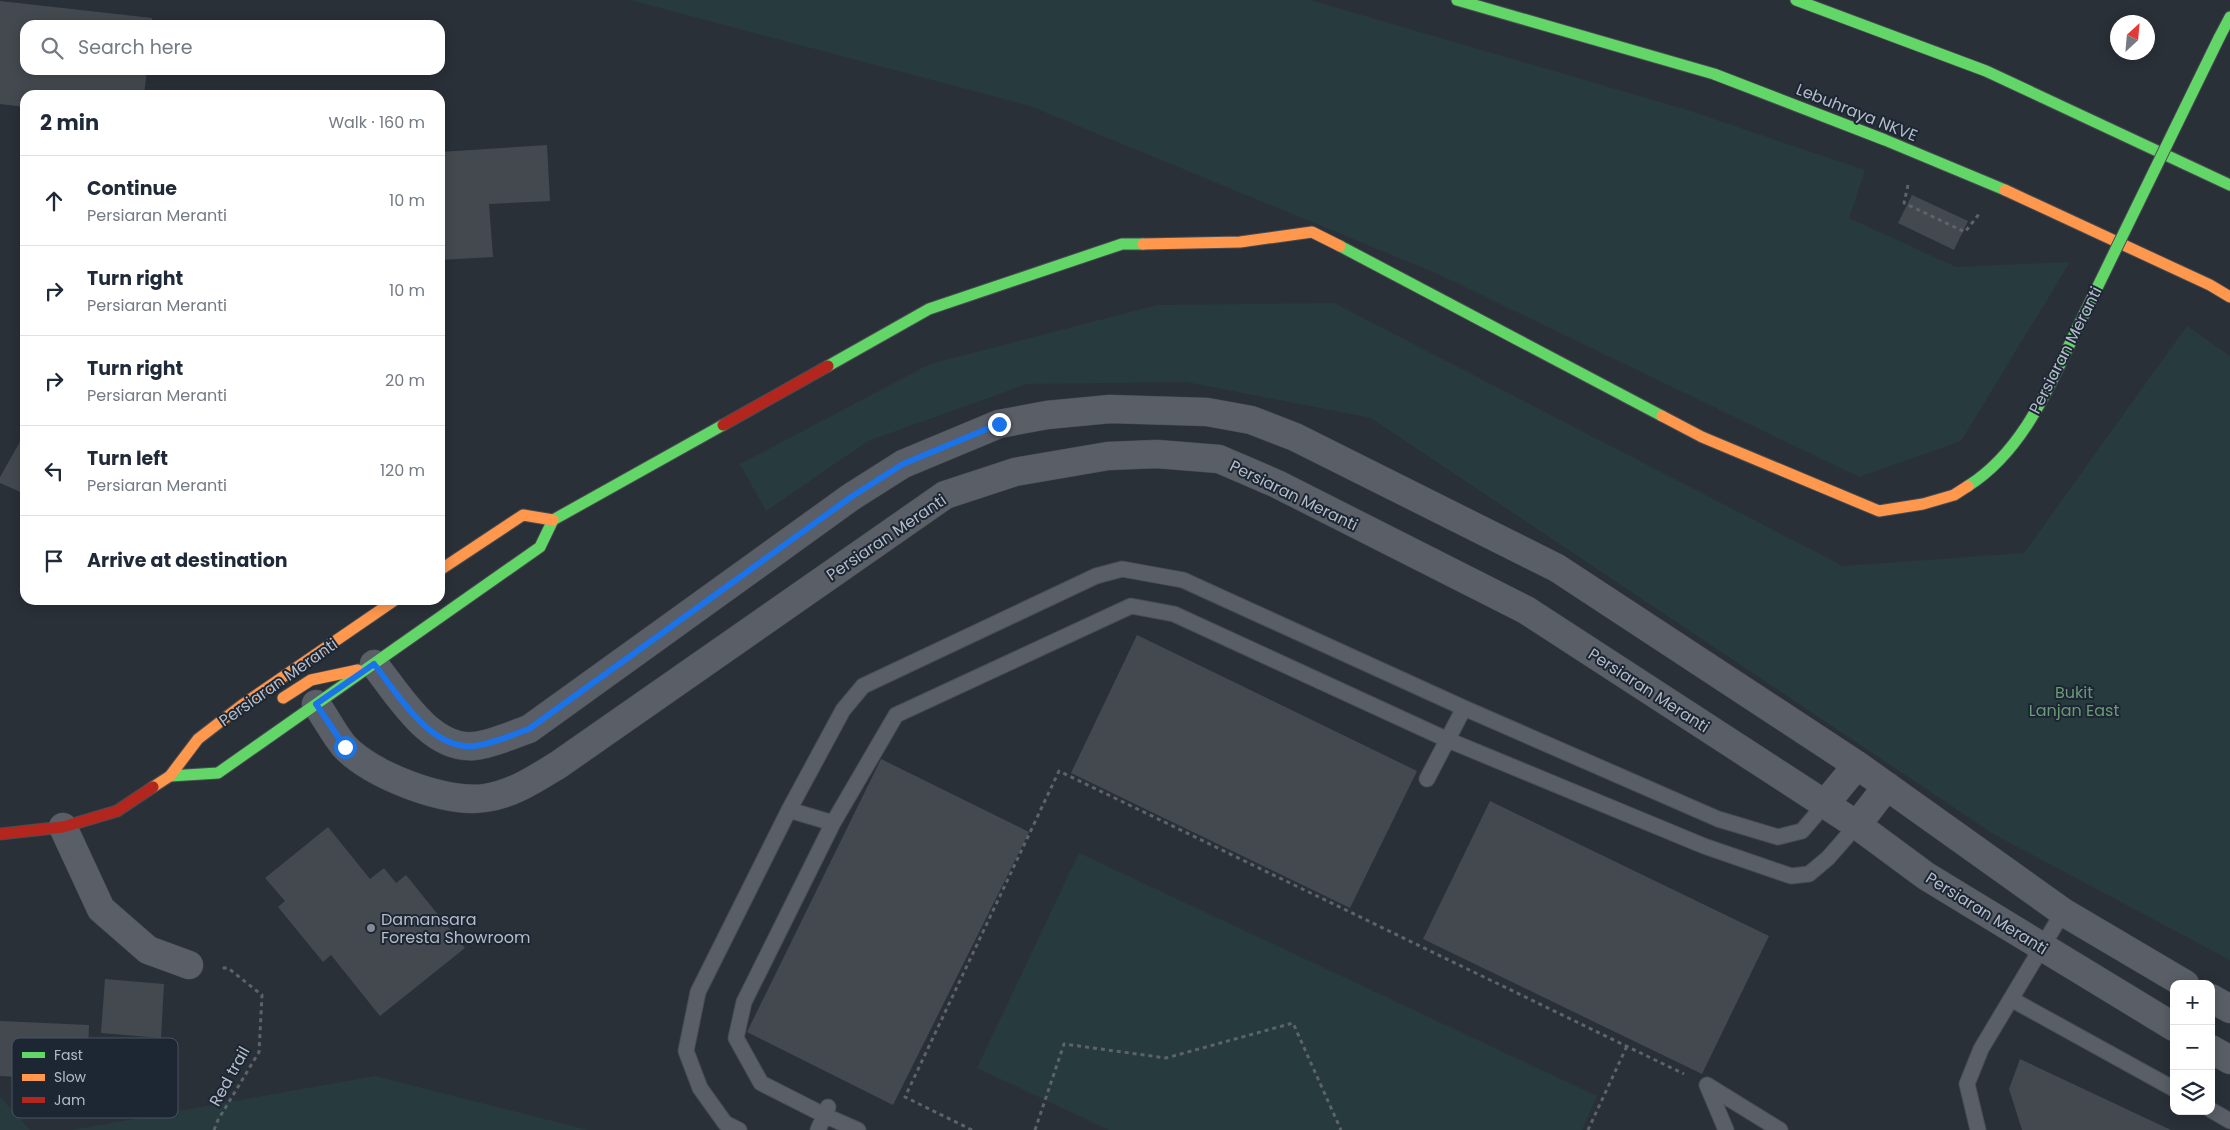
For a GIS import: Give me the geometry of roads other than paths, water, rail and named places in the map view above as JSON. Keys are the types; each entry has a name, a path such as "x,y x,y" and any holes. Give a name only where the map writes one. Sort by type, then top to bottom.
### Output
{"main road":[{"name":"Lebuhraya NKVE","path":"1457,0 1714,74 1915,152 2000,188 2210,285 2230,297"},
{"path":"1796,0 1986,71 2230,185"},
{"name":"Persiaran Meranti","path":"170,776 218,773 540,547 553,520 930,309 1122,244 1240,242 1312,232 1702,437 1880,511 1923,504 1954,495 1979,479 2001,460 2041,403 2230,17"},
{"path":"445,567 523,515 553,520"},
{"name":"Persiaran Meranti","path":"0,834 63,827 117,811 170,776 198,739 242,706 398,605"},
{"path":"316,704 324,699 336,675 347,660"},
{"path":"275,704 312,680 364,669 374,664"},
{"path":"242,706 259,708"}],"street":[{"path":"374,664 412,712 434,735 456,745 473,746 490,743 529,729 851,497 903,464 999,424 1028,419 1110,409 1207,412 1251,420 1295,437 1557,568 1857,765 2063,912 2178,980"},
{"name":"Persiaran Meranti","path":"316,704 345,747 374,769 429,792 457,798 485,798 523,787 558,765 945,495 1015,472 1108,456 1158,454 1219,459 1277,484 1526,610 1857,825 1926,876 2171,1025"},
{"path":"1825,804 1857,765"},
{"path":"1857,825 1887,786"},
{"path":"63,827 101,910 148,950 189,965"},
{"path":"2215,1000 2230,1008"},
{"path":"2215,1051 2230,1060"}],"lane":[{"path":"739,1130 725,1123 700,1088 686,1051 698,992 843,710 863,686 1096,576 1122,569 1183,580 1464,708 1718,819 1778,837 1802,831 1825,804"},
{"path":"858,1130 827,1112 761,1084 736,1038 744,1002 833,824 896,715 1131,606 1174,614 1448,740 1704,846 1791,876 1809,874 1828,858 1857,825"},
{"path":"1427,779 1464,708"},
{"path":"790,810 833,824"},
{"path":"1978,1130 1967,1084 1981,1049 2063,912"},
{"path":"2011,999 2170,1088"},
{"path":"1726,1130 1707,1085 1780,1130"},
{"path":"818,1130 827,1112"},
{"path":"2215,1112 2230,1121"}],"place":[{"name":"Damansara Foresta Showroom","path":"371,928"}],"park label":[{"name":"Bukit Lanjan East","path":"2074,701"}]}
